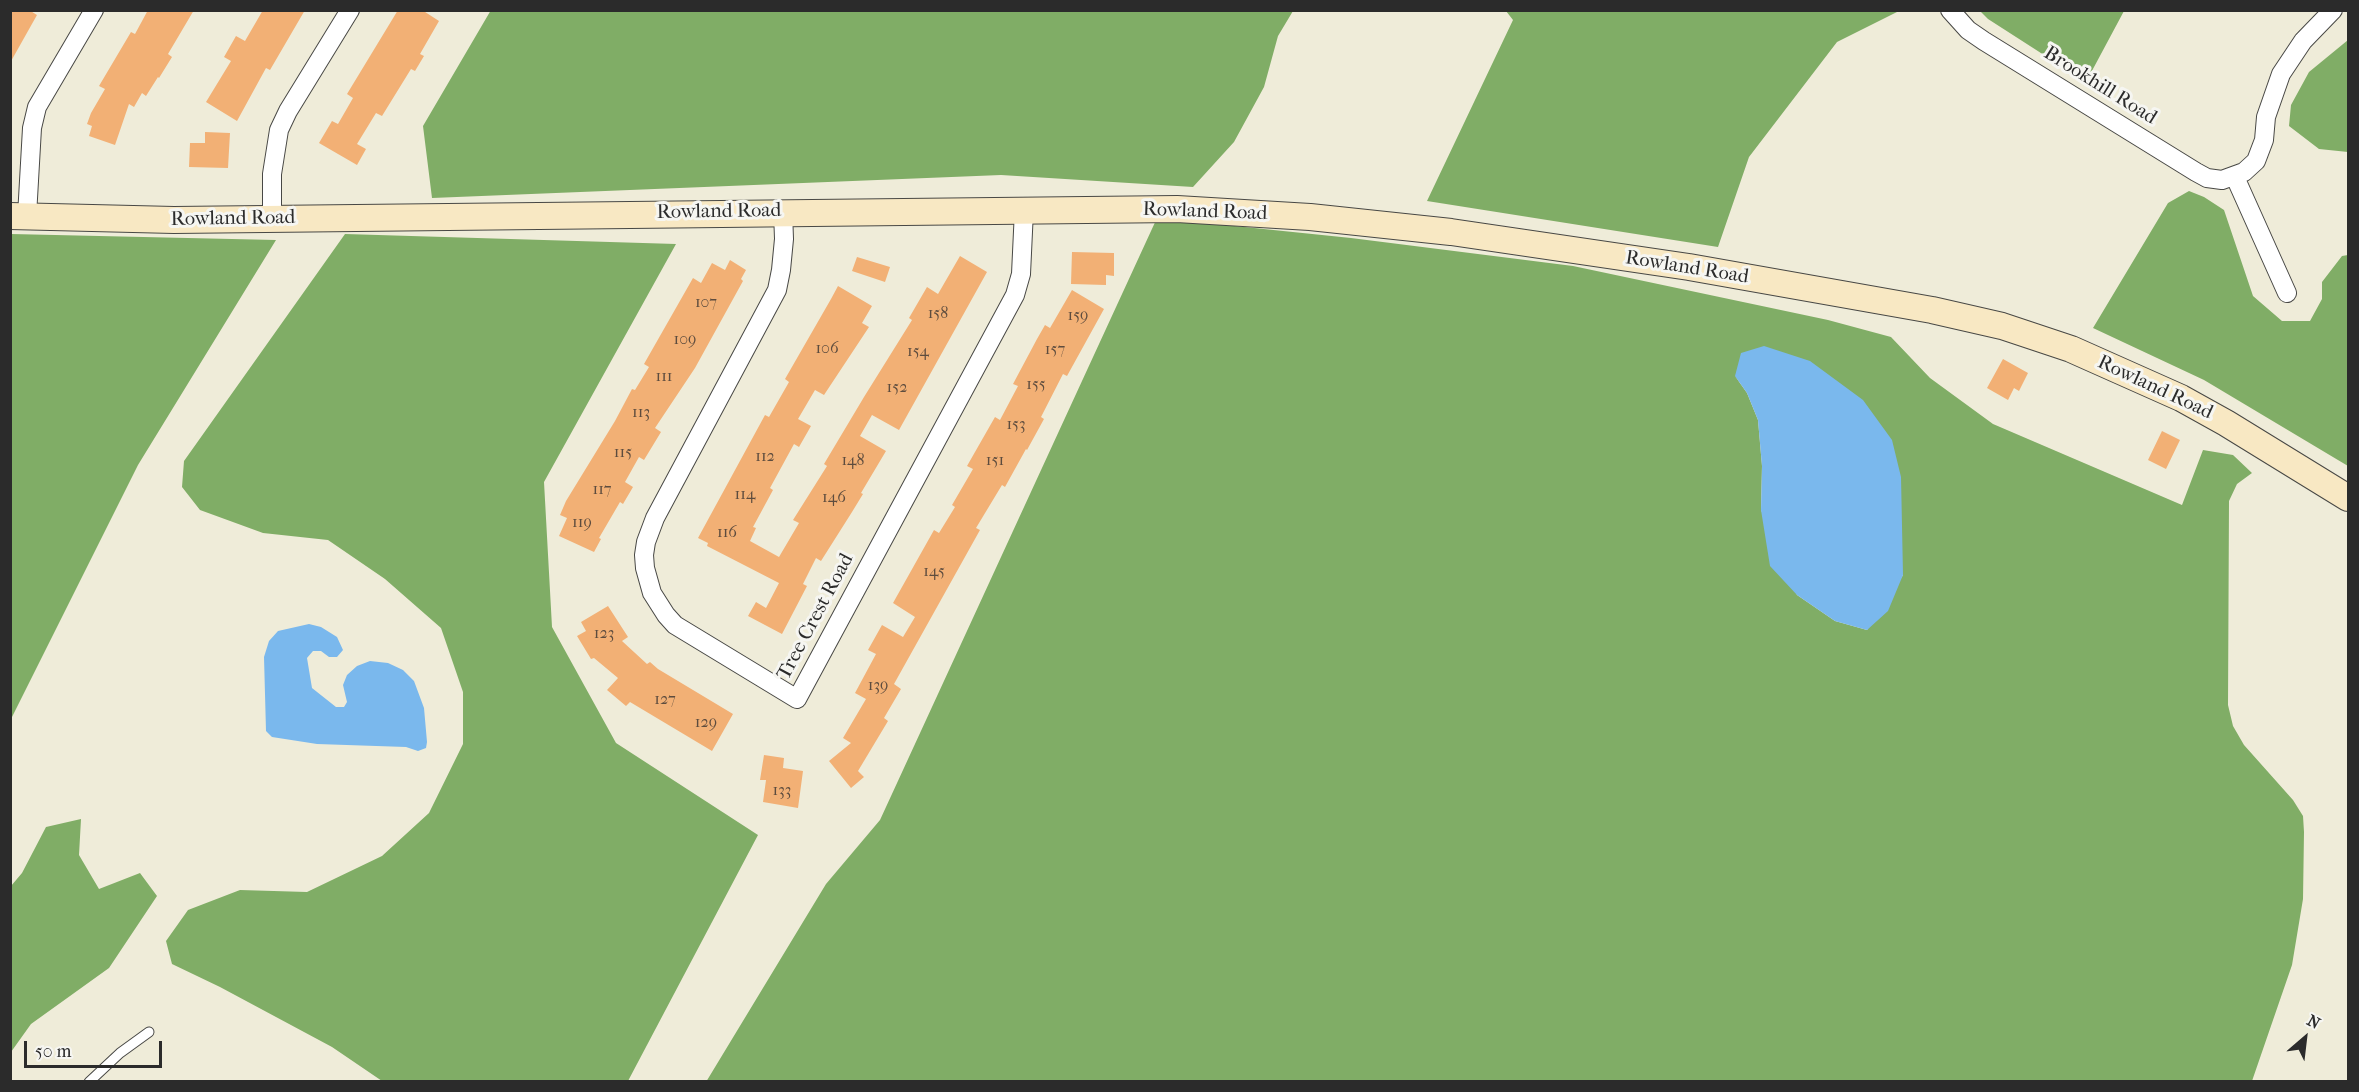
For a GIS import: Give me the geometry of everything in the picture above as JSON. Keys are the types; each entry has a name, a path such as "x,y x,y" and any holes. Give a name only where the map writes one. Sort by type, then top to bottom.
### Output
{"street":[{"path":"19,216 37,107 46,88 94,10"},
{"path":"272,218 272,174 279,130 288,111 350,10"},
{"name":"Brookhill Road","path":"1950,10 1968,30 1984,41 2196,172 2207,178 2222,180 2235,177"},
{"path":"2287,293 2235,177 2251,166 2261,152 2266,117 2281,74 2303,40 2333,10"},
{"name":"Rowland Road","path":"19,216 174,220 1177,209 1310,217 1451,232 1689,267 1932,310 2002,326 2071,349 2181,398 2349,498"},
{"name":"Tree Crest Road","path":"783,212 782,270 777,290 655,518 644,555 652,593 675,625 797,699 1015,295 1021,274 1024,210"}],"lane":[{"path":"89,1082 120,1053 149,1032"}],"green space":[{"path":"491,10 1293,11 1278,36 1264,87 1234,142 1193,187 1001,175 432,198 423,126"},
{"path":"1506,11 1899,11 1837,42 1749,157 1718,247 1427,201 1513,20"},
{"path":"1980,11 2124,11 2086,82 1988,19"},
{"path":"2348,40 2348,152 2319,149 2289,126 2291,105 2309,72"},
{"path":"2189,191 2204,197 2224,210 2253,296 2282,321 2310,321 2322,299 2322,282 2342,256 2348,255 2348,466 2204,380 2093,328 2168,203"},
{"path":"1157,218 1351,238 1573,266 1828,320 1891,337 1930,378 1993,424 2182,505 2203,450 2233,455 2252,473 2237,484 2229,501 2228,705 2233,726 2244,745 2293,800 2303,816 2303,899 2292,965 2252,1081 706,1082 826,884 880,820","holes":["1735,376 1903,575 1867,630 1835,621 1797,595 1761,510 1762,466 1758,420 1747,393"]},
{"path":"11,234 276,240 138,465 11,719"},
{"path":"345,234 676,244 544,482 552,627 616,743 758,835 628,1081 382,1081 332,1047 172,964 166,941 188,910 240,890 307,892 382,856 429,813 463,744 463,692 441,628 385,579 328,540 263,533 200,510 182,487 184,461"},
{"path":"81,819 79,855 99,889 140,873 157,896 109,968 31,1024 11,1052 11,886 22,873 46,827"}],"water":[{"path":"1764,346 1810,361 1863,400 1892,440 1901,477 1903,575 1888,611 1867,630 1835,621 1797,595 1770,566 1761,510 1762,466 1758,420 1747,393 1735,376 1741,353"},
{"path":"309,624 321,627 337,637 343,650 337,657 329,657 321,651 313,651 307,658 312,688 336,707 344,707 347,702 343,685 347,675 357,666 370,661 388,663 403,670 414,681 424,708 426,748 418,751 406,747 317,744 272,737 266,731 264,657 269,641 278,631"}],"building":[{"path":"10,10 29,10 37,15 10,63"},
{"path":"148,10 194,10 168,54 172,57 159,78 146,96 142,93 134,107 129,104 115,145 89,136 92,126 87,124 105,89 99,86 131,32 135,34"},
{"path":"263,10 305,10 270,70 266,68 237,121 206,102 231,61 224,57 236,36 245,41"},
{"path":"398,10 422,10 439,21 420,54 424,56 415,71 411,69 382,116 376,113 357,144 366,149 357,165 319,143 332,121 338,124 353,98 347,94"},
{"path":"205,132 230,133 228,168 189,167 190,143 205,143"},
{"path":"1072,252 1114,253 1114,276 1106,275 1106,285 1071,284"},
{"path":"960,256 987,272 899,430 872,415 860,436 886,451 861,493 863,494 821,561 816,558 803,584 807,586 782,634 748,616 756,602 766,608 779,583 707,546 708,543 698,538 765,415 769,417 789,382 785,379 838,286 872,306 862,323 869,327 824,395 815,390 798,419 811,426 799,447 794,444 770,488 773,490 753,527 756,528 750,541 779,557 799,523 793,520 827,466 824,464 912,320 909,318 927,287 938,294"},
{"path":"857,257 890,267 885,282 852,271"},
{"path":"730,260 746,270 741,279 743,281 695,368 655,428 661,432 644,460 639,457 625,482 633,487 623,504 620,502 599,538 601,539 594,552 559,536 567,518 560,515 566,501 632,389 635,390 649,367 644,364 693,278 701,283 712,263 725,270"},
{"path":"1072,290 1104,309 1067,376 1063,374 1041,417 1044,419 1027,450 1005,487 1002,485 976,528 980,530 894,684 901,689 884,718 888,721 858,771 864,777 851,788 829,761 851,743 843,738 866,699 855,693 876,654 868,650 882,625 903,637 915,617 893,603 934,530 939,533 955,507 952,505 973,469 967,466 995,417 1000,420 1018,386 1013,384 1045,325 1050,328"},
{"path":"2003,359 2028,373 2019,391 2014,388 2008,400 1987,388"},
{"path":"2162,431 2180,440 2166,469 2148,460"},
{"path":"608,606 628,637 622,641 647,664 650,662 733,714 712,751 630,702 626,706 607,690 618,678 594,658 591,659 577,636 586,631 581,622"},
{"path":"764,755 784,758 783,768 803,771 798,808 763,802 766,780 760,780"}]}
